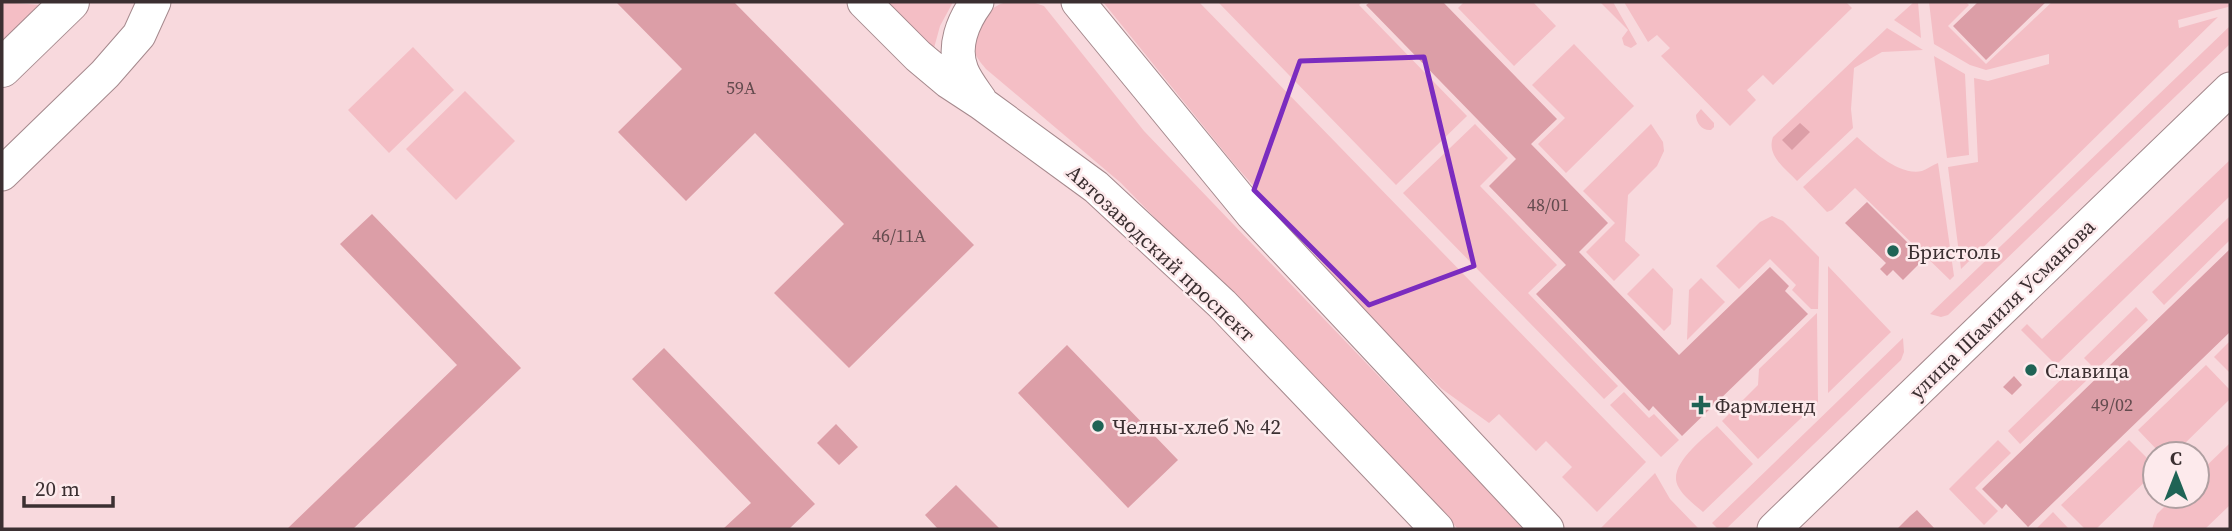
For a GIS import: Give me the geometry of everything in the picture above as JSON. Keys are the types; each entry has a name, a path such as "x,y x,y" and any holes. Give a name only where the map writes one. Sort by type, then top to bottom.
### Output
{"main road":[{"path":"2,68 70,2"}],"street":[{"path":"2,174 106,74 139,35 153,2"},
{"name":"Автозаводский проспект","path":"864,2 918,56 949,82 1091,183 1222,304 1437,529"},
{"path":"977,2 964,23 958,46 961,70 981,103"},
{"path":"1077,4 1252,214 1547,529"},
{"name":"улица Шамиля Усманова","path":"1774,529 2230,89"}],"highlighted area":[{"path":"1424,57 1474,266 1369,305 1254,190 1300,61"}],"shaded area":[{"path":"2,2 40,5 2,43"},
{"path":"887,2 953,2 940,26 934,48"},
{"path":"1006,2 1032,2 1044,6 1144,131 1525,529 1458,529 1121,183 986,69 976,55 976,30 991,10"},
{"path":"1103,2 1199,2 1646,462 1597,512 1562,477 1572,467 1546,441 1536,451 1499,414 1489,423 1442,389 1392,341 1234,164"},
{"path":"1218,2 1362,2 1359,5 1467,116 1396,185"},
{"path":"1464,2 1533,2 1556,26 1514,66 1458,8"},
{"path":"1600,2 1613,2 1637,44 1631,48 1624,45 1622,38 1628,30"},
{"path":"1624,2 1846,2 1852,8 1773,85 1763,75 1747,90 1756,100 1730,126 1661,56 1670,48 1657,35 1648,42"},
{"path":"1914,2 1918,2 1921,38 1894,20"},
{"path":"1929,2 1966,2 1969,5 1948,26 1986,64 2052,2 2230,4 2228,7 2178,20 2179,28 2218,17 1961,269 1948,167 1978,162 1974,78 1988,81 2049,64 2049,54 1986,70 1970,65 1934,44"},
{"path":"2230,26 2230,44 1948,315 1941,317 1930,314"},
{"path":"1887,28 1923,50 1882,52 1854,68 1851,109 1853,128 1797,181 1775,156 1772,150 1773,137"},
{"path":"1574,44 1634,106 1566,173 1538,144 1565,118 1532,85"},
{"path":"413,47 454,90 389,153 348,110"},
{"path":"1934,56 1965,74 1969,155 1947,158"},
{"path":"465,91 515,141 456,200 406,149"},
{"path":"1701,109 1714,123 1711,130 1702,128 1697,121 1696,115"},
{"path":"1475,124 1508,158 1480,186 1557,265 1528,293 1618,386 1604,399 1403,193"},
{"path":"1651,124 1663,142 1664,151 1657,166 1628,195 1625,241 1640,255 1614,281 1586,252 1615,223 1583,191"},
{"path":"1857,137 1887,161 1904,170 1922,171 1938,163 1954,276 1950,280 1855,188 1827,212 1803,187"},
{"path":"2230,160 2230,196 2056,365 2021,330 2027,324 2042,339"},
{"path":"1772,216 1783,221 1819,257 1818,309 1811,309 1792,290 1796,285 1770,259 1739,289 1716,266 1760,222"},
{"path":"2229,217 2230,240 2164,305 2152,292"},
{"path":"1828,266 1891,332 1828,393"},
{"path":"1653,268 1673,289 1671,324 1664,331 1627,294"},
{"path":"1701,278 1725,302 1687,340 1689,290"},
{"path":"2136,307 2148,320 2096,370 2084,358"},
{"path":"1817,313 1818,402 1758,459 1722,421 1758,385 1759,369"},
{"path":"1903,338 1904,352 1901,360 1726,529 1718,529 1712,523"},
{"path":"2230,341 2230,373 2214,357"},
{"path":"2206,365 2230,390 2230,399 2188,440 2148,440 2138,430"},
{"path":"2075,366 2088,379 2020,444 2008,431"},
{"path":"1624,392 1649,418 1654,414 1679,440 1661,457 1610,405"},
{"path":"1717,426 1753,464 1703,512 1679,488 1677,471 1695,446"},
{"path":"1998,440 2011,453 1975,488 1998,511 1984,525 1949,489"},
{"path":"2129,440 2141,452 2141,486 2096,529 2085,529 2061,505"},
{"path":"2230,443 2230,505 2205,529 2152,529 2161,510 2211,510 2211,461"},
{"path":"1655,473 1670,499 1699,529 1600,529"},
{"path":"2053,512 2069,529 2036,529"}],"building":[{"path":"616,2 734,2 974,245 849,368 774,293 844,224 755,133 686,201 618,132 682,69"},
{"path":"1370,2 1443,2 1557,119 1531,144 1608,223 1579,252 1679,355 1770,267 1789,286 1785,291 1808,314 1682,436 1653,406 1649,411 1536,294 1566,265 1489,186 1516,159 1366,5"},
{"path":"1978,2 2046,2 1986,60 1953,26"},
{"path":"1800,123 1810,132 1792,150 1782,140"},
{"path":"1867,202 1924,259 1903,280 1893,270 1887,276 1880,269 1886,263 1845,223"},
{"path":"372,214 521,368 353,529 287,529 457,365 340,244"},
{"path":"2230,249 2230,332 2028,527 2006,504 2002,509 1982,489"},
{"name":"Челны-хлеб № 42","path":"1067,345 1178,460 1128,508 1018,393"},
{"path":"664,348 815,504 789,529 723,529 751,503 632,379"},
{"name":"Славица","path":"2032,362 2039,369 2029,378 2023,371"},
{"path":"2014,376 2022,385 2012,395 2003,387"},
{"path":"836,424 858,447 839,465 817,443"},
{"path":"956,485 1000,529 938,529 925,515"},
{"path":"1917,510 1935,529 1897,529 1910,516"}],"place":[{"name":"Бристоль","path":"1893,251"},
{"name":"Славица","path":"2031,370"},
{"name":"Фармленд","path":"1701,405"},
{"name":"Челны-хлеб № 42","path":"1098,426"}]}
